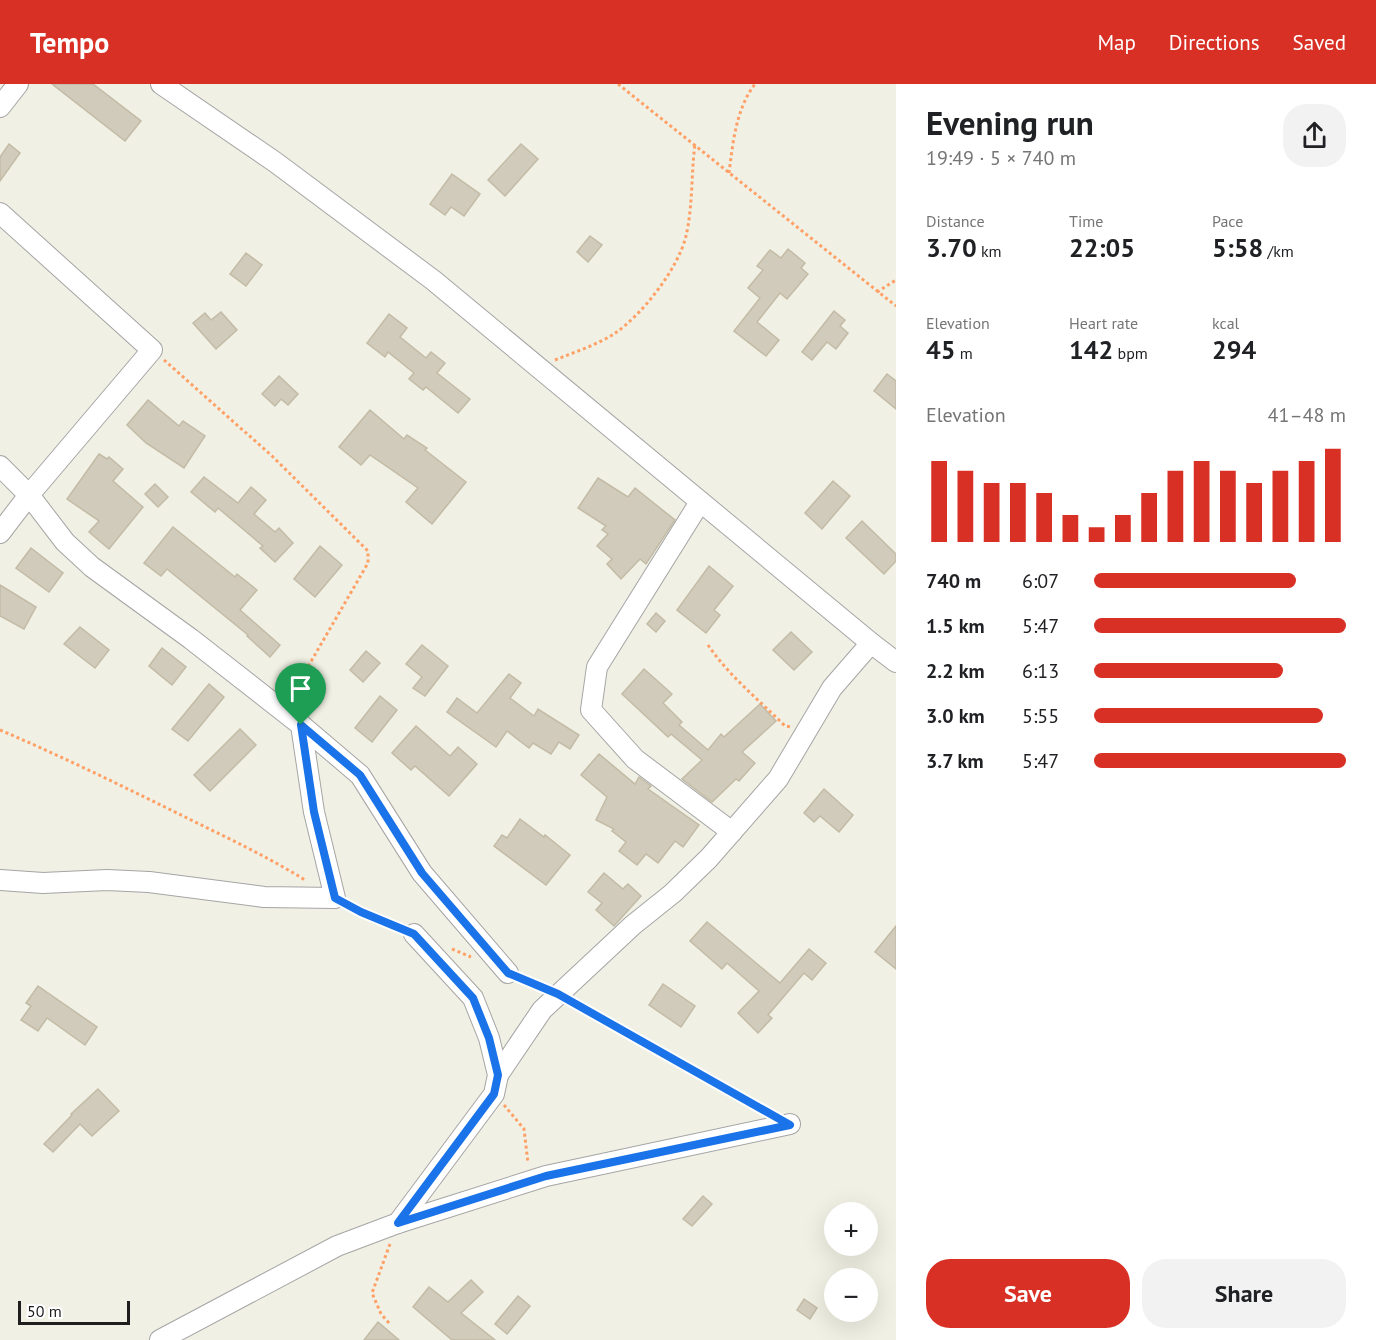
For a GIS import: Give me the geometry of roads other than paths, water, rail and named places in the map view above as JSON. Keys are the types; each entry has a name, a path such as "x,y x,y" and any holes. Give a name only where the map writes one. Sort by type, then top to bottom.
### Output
{"street":[{"path":"0,108 18,84"},
{"path":"161,84 275,162 433,280 871,644 896,662"},
{"path":"0,213 152,350 29,495 0,533"},
{"path":"0,466 29,495 65,542 92,567 191,639 301,725 360,775 422,873 508,973"},
{"path":"700,502 597,667 591,710 635,759 732,832"},
{"path":"398,1223 496,1084 542,1010 633,925 672,893 732,832 778,779 832,688 871,644"},
{"path":"0,880 43,883 107,880 149,882 264,897 335,898 314,812 301,725"},
{"path":"414,934 473,998 489,1038 496,1084"},
{"path":"160,1340 337,1246 398,1223 546,1176 790,1125"}]}
